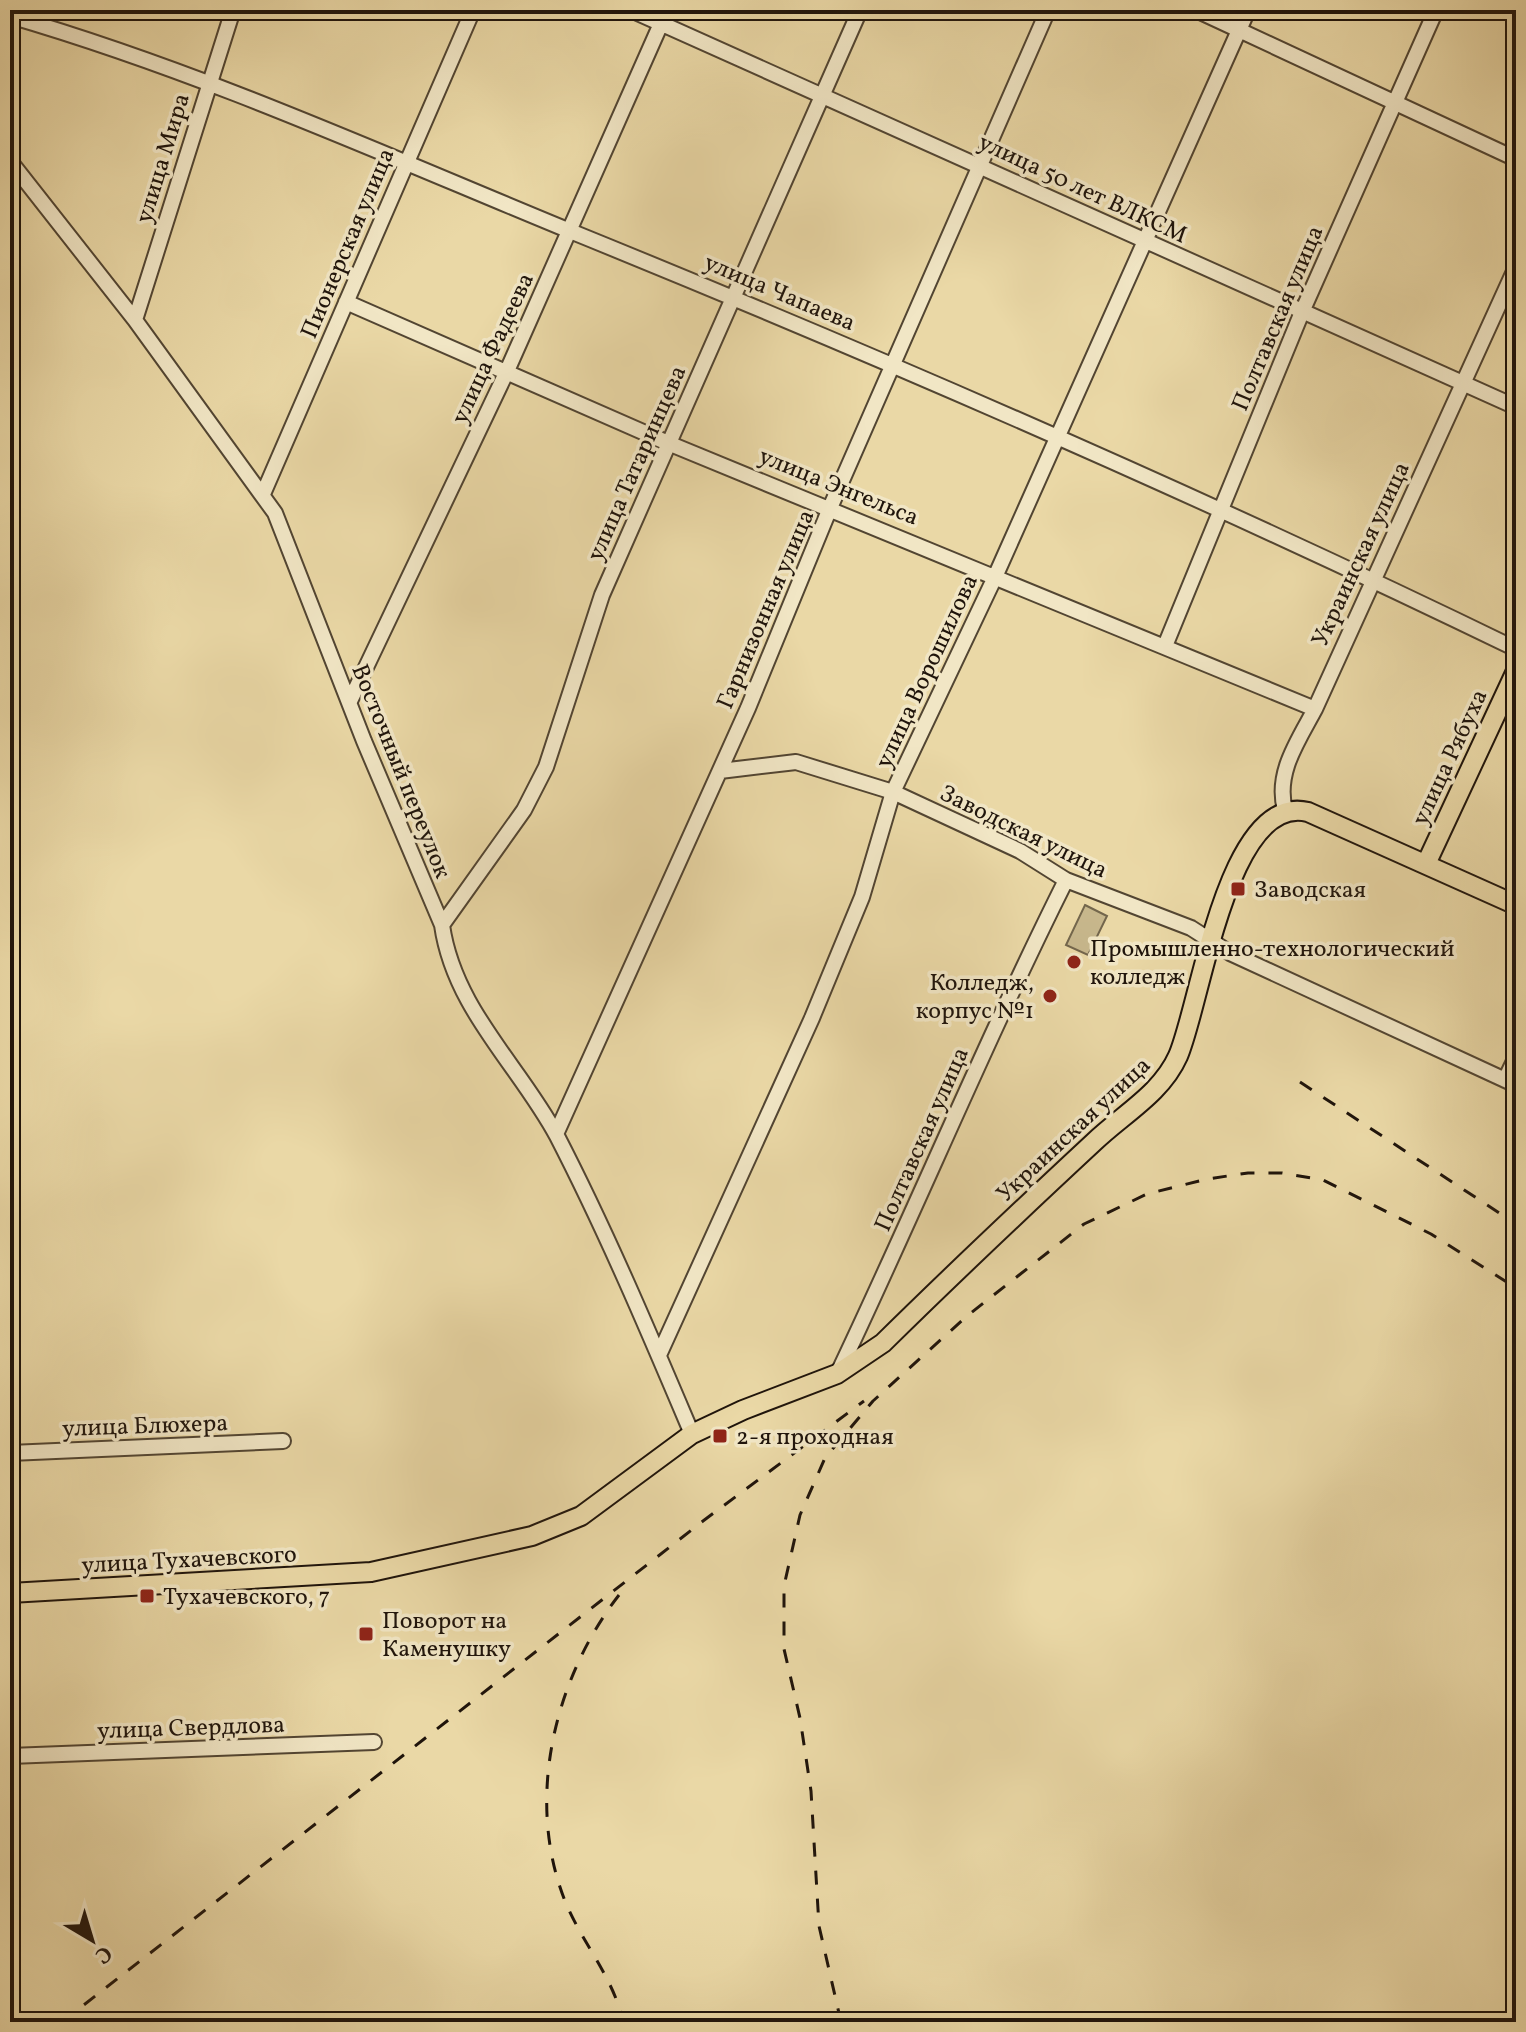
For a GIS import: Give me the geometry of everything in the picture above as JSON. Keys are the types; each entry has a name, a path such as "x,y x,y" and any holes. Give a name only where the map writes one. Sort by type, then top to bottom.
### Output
{"main road":[{"name":"улица Рябуха","path":"1426,864 1516,671"},
{"path":"1285,810 1308,812 1516,905"},
{"name":"Украинская улица","path":"371,1572 462,1554 565,1525 600,1504 692,1434 743,1410 837,1374 883,1343 1097,1139 1158,1087 1181,1048 1210,940 1249,843 1264,823 1285,810"},
{"name":"улица Тухачевского","path":"10,1593 371,1572"}],"street":[{"name":"улица Мира","path":"135,320 233,10"},
{"name":"Пионерская улица","path":"263,494 404,162 473,10"},
{"name":"улица 50 лет ВЛКСМ","path":"631,10 664,17 821,97 981,165 1143,242 1516,407"},
{"name":"улица Татаринцева","path":"442,925 524,810 546,767 602,595 860,10"},
{"name":"Гарнизонная улица","path":"556,1134 720,771 830,508 1048,10"},
{"path":"1196,10 1516,159"},
{"name":"улица Ворошилова","path":"659,1355 812,1018 862,897 893,792 995,577 1248,10"},
{"name":"Полтавская улица","path":"1165,646 1302,312 1436,10"},
{"name":"улица Чапаева","path":"10,16 208,82 734,296 1221,508 1516,649"},
{"name":"улица Фадеева","path":"350,701 507,371 664,17"},
{"name":"Восточный переулок","path":"10,161 135,320 263,494 280,524 442,925 447,953 463,994 556,1134 659,1355 692,1434"},
{"name":"Украинская улица","path":"1285,810 1281,784 1294,748 1374,582 1516,267"},
{"name":"улица Энгельса","path":"346,302 668,443 1315,709"},
{"name":"Заводская улица","path":"720,771 796,762 893,792 1020,851 1066,880 1149,910 1230,953 1511,1083"},
{"name":"Полтавская улица","path":"837,1374 922,1196 1008,998 1066,880"},
{"path":"1511,1083 1516,1057"},
{"name":"улица Блюхера","path":"10,1453 283,1441"},
{"name":"улица Свердлова","path":"10,1756 374,1742"}],"shaded area":[{"path":"1085,905 1107,916 1088,955 1066,945"}],"railway":[{"path":"1300,1082 1516,1224"},
{"path":"841,2022 819,1926 811,1791 800,1718 784,1649 784,1586 800,1515 825,1458 873,1401 967,1316 1084,1224 1147,1194 1207,1179 1248,1173 1282,1173 1323,1180 1431,1234 1516,1288"},
{"path":"62,2022 703,1521 864,1401"},
{"path":"619,1595 596,1628 563,1702 547,1782 547,1822 553,1862 565,1901 613,1990 623,2022"}],"place":[{"name":"Заводская","path":"1238,889"},
{"name":"Промышленно-технологический колледж","path":"1074,962"},
{"name":"Колледж, корпус №1","path":"1050,996"},
{"name":"2-я проходная","path":"720,1436"},
{"name":"Тухачевского, 7","path":"147,1596"},
{"name":"Поворот на Каменушку","path":"366,1634"}]}
